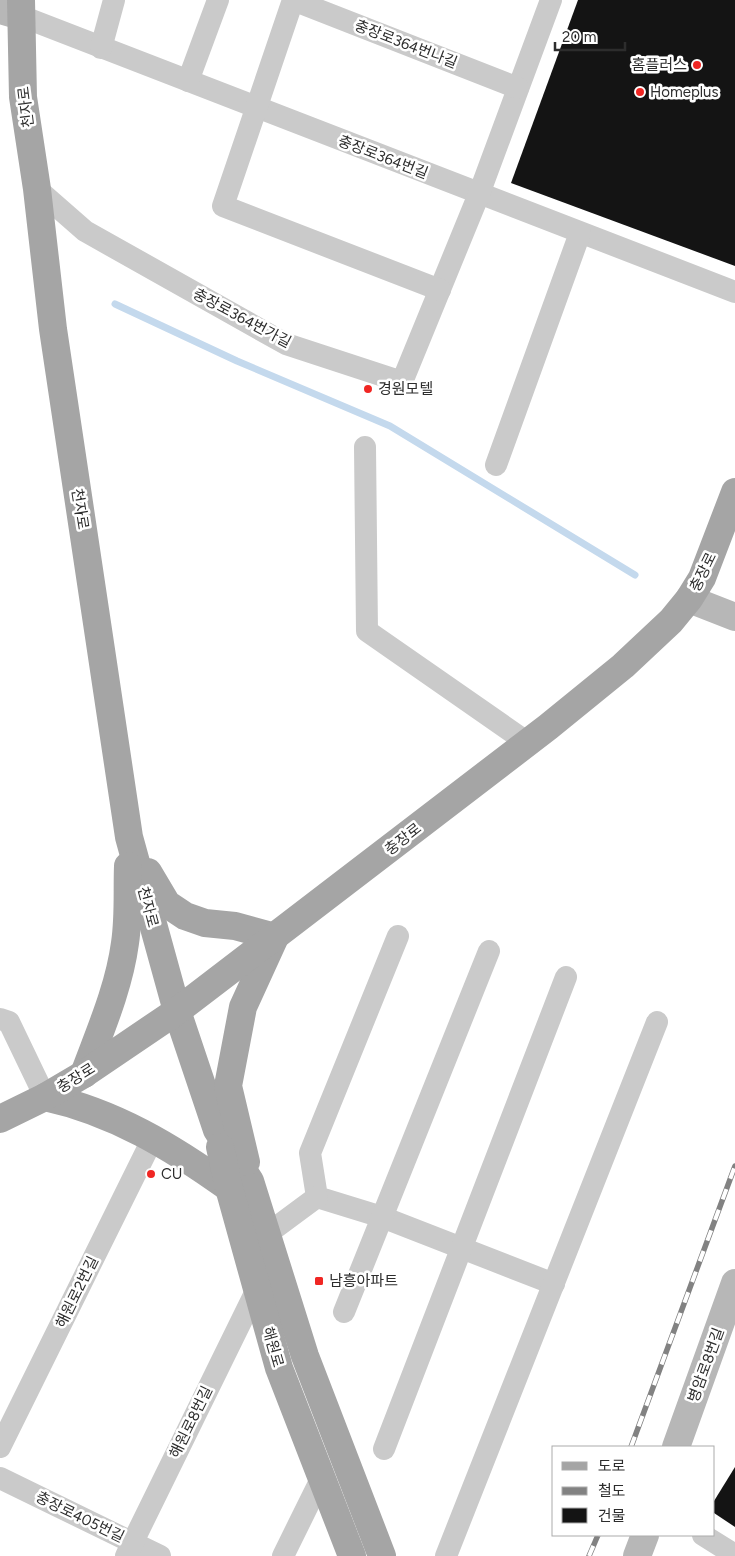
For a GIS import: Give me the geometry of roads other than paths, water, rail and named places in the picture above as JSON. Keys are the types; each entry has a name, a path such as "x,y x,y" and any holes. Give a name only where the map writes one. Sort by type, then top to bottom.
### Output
{"main road":[{"name":"천자로","path":"14,9 23,97 37,189 53,329 129,837 177,1011 217,1130"},
{"name":"충장로","path":"0,1119 45,1097 84,1074 177,1011 528,743 623,666 671,621 689,599 706,569 735,492"},
{"path":"129,837 167,904 185,916 205,923 235,926 275,937 243,1007 228,1086 239,1184 267,1234 305,1356 382,1556"},
{"path":"84,1074 115,993 122,961 127,925 129,837"},
{"path":"45,1097 94,1110 153,1138 239,1184"},
{"name":"해원로","path":"217,1130 239,1184 257,1289 279,1368 352,1556"}],"street":[{"path":"101,48 114,0"},
{"path":"188,81 218,0"},
{"path":"293,0 255,108 224,206 440,290"},
{"name":"충장로364번나길","path":"293,0 518,88"},
{"path":"479,194 551,0"},
{"name":"충장로364번길","path":"14,9 101,48 735,292"},
{"name":"충장로364번가길","path":"37,189 85,232 286,344 402,382 479,194"},
{"path":"496,465 580,232"},
{"path":"365,447 367,631 528,743"},
{"path":"689,599 735,618"},
{"path":"316,1197 310,1153 398,936"},
{"path":"344,1312 489,951"},
{"path":"384,1449 566,977"},
{"path":"0,1019 8,1022 45,1097"},
{"path":"446,1556 657,1022"},
{"name":"해원로2번길","path":"0,1446 153,1138"},
{"path":"316,1197 382,1218 462,1247 554,1284"},
{"path":"267,1234 316,1197"},
{"name":"병암로8번길","path":"676,1446 735,1283"},
{"name":"해원로8번길","path":"129,1549 257,1289"},
{"name":"충장로405번길","path":"0,1478 129,1549 160,1556"},
{"path":"282,1556 321,1479"},
{"path":"637,1556 644,1536"},
{"path":"705,1536 735,1555"}],"waterway":[{"path":"115,304 237,361 390,426 635,575"}],"railway":[{"path":"631,1446 735,1166"},
{"path":"589,1556 598,1536"}],"place":[{"name":"홈플러스","path":"697,65"},
{"name":"Homeplus","path":"640,92"},
{"name":"경원모텔","path":"368,389"},
{"name":"CU","path":"151,1174"},
{"name":"남흥아파트","path":"319,1281"}]}
